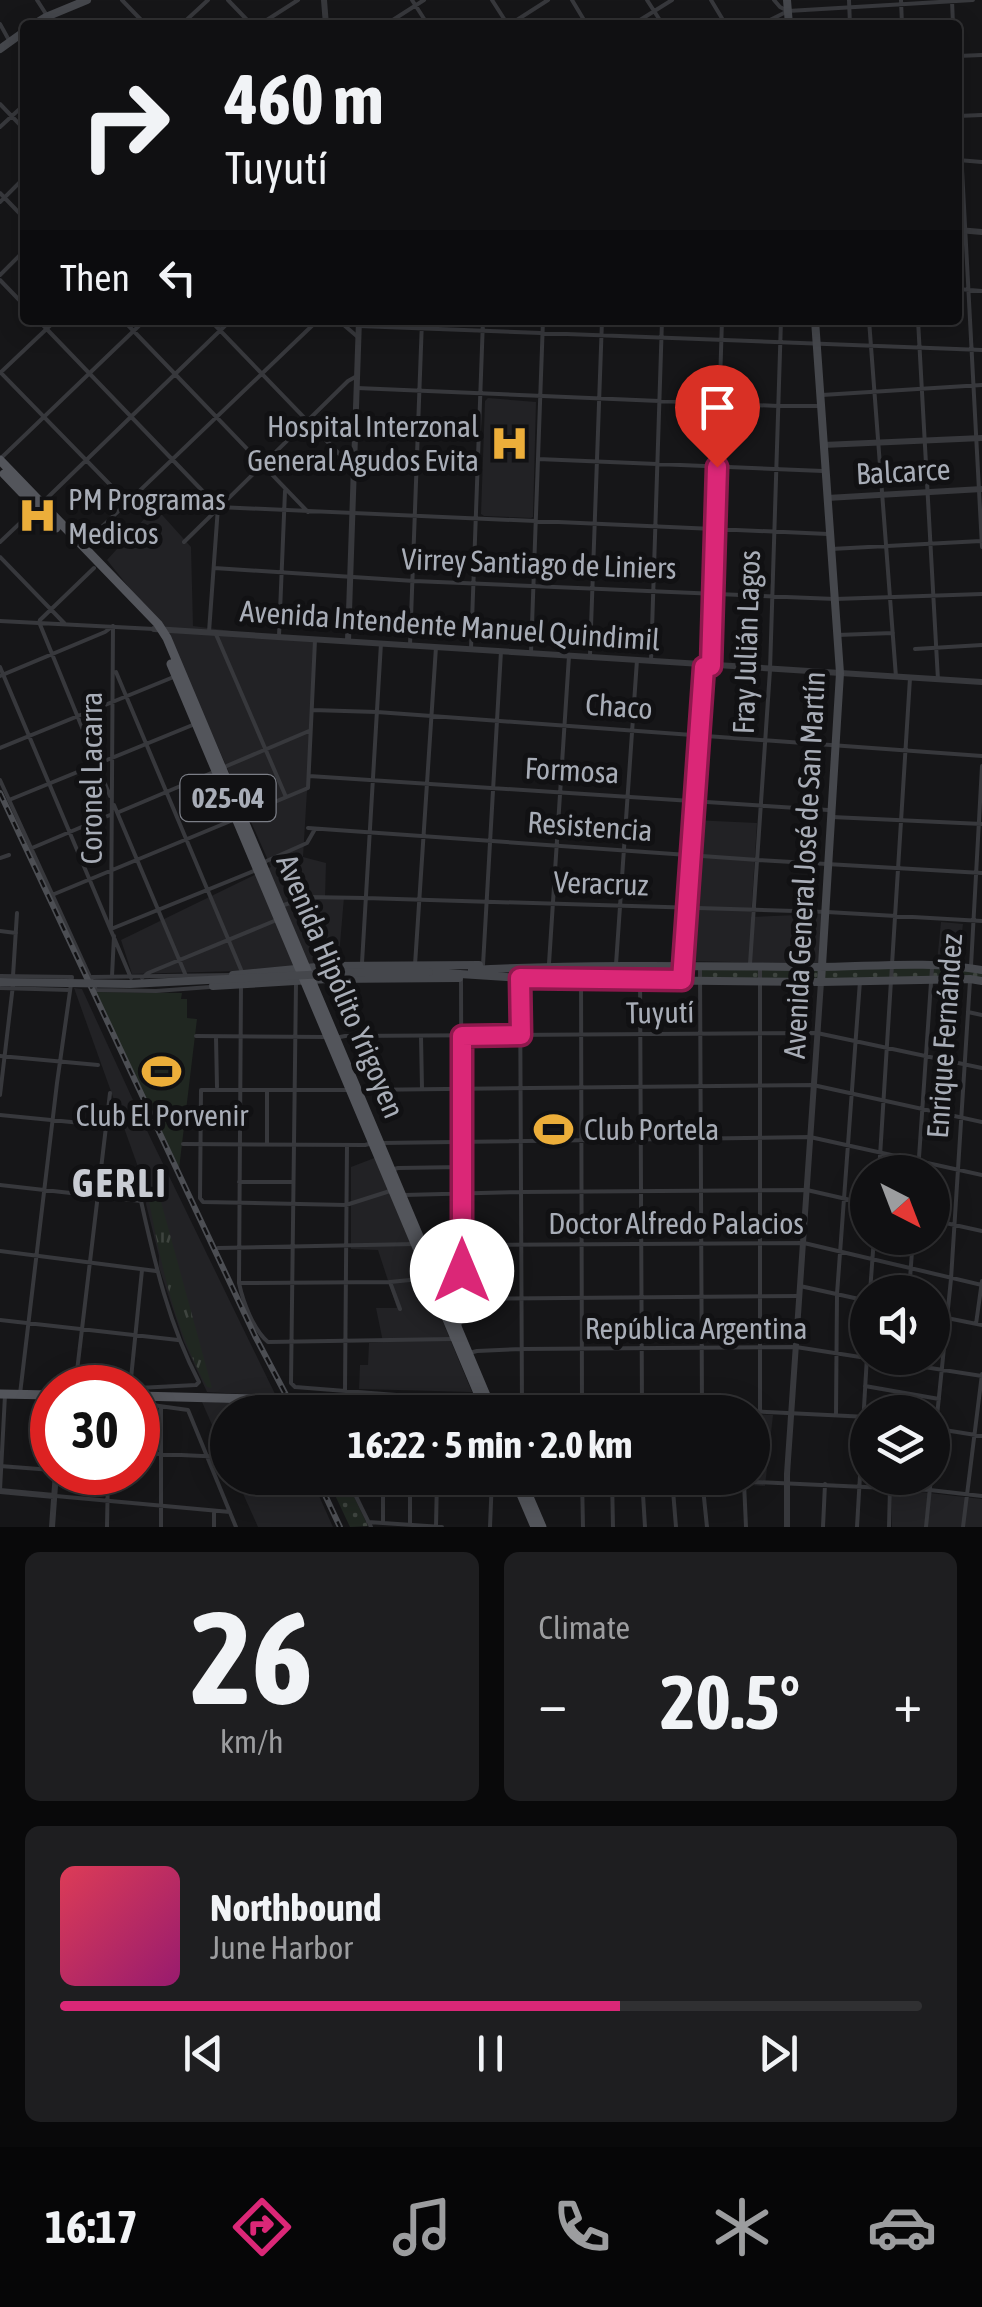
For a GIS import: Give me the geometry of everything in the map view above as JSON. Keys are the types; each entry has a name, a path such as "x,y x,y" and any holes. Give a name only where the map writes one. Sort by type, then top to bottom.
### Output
{"main road":[{"path":"40,20 87,0"},
{"path":"787,0 789,20"},
{"path":"0,49 20,35"},
{"name":"Avenida General José de San Martín","path":"815,325 840,673 821,982"},
{"name":"Avenida Hipólito Yrigoyen","path":"0,460 94,568 158,629 196,724 219,769"},
{"name":"Avenida Hipólito Yrigoyen","path":"0,469 81,546 158,629 303,968"},
{"name":"Avenida Hipólito Yrigoyen","path":"260,866 281,906 304,980 446,1300 483,1395"},
{"path":"93,984 138,989 214,986 303,968 362,966 893,964 982,970"},
{"path":"0,982 146,984 504,967"},
{"path":"442,972 548,979 982,981"},
{"path":"93,984 185,977 304,980 488,976"},
{"name":"Avenida Hipólito Yrigoyen","path":"376,1143 391,1170 397,1193"},
{"name":"Avenida Hipólito Yrigoyen","path":"420,1246 430,1278 468,1353 483,1395"},
{"path":"2,1394 30,1394"},
{"path":"160,1399 210,1398"},
{"path":"525,1495 538,1527"}],"street":[{"path":"37,0 49,20"},
{"path":"122,0 141,20"},
{"path":"187,20 208,0"},
{"path":"228,0 250,20"},
{"path":"264,20 298,0"},
{"path":"391,20 413,3 424,0"},
{"path":"516,20 548,0"},
{"path":"647,0 660,20"},
{"path":"640,20 672,0"},
{"path":"774,0 788,10"},
{"path":"769,20 788,10 849,3 974,0"},
{"path":"0,24 10,42"},
{"path":"0,104 20,125"},
{"path":"0,128 20,109"},
{"path":"831,549 982,543 979,438 962,238"},
{"path":"20,255 0,277 20,300"},
{"path":"962,289 982,291"},
{"path":"43,325 218,508 830,534"},
{"path":"51,325 0,373 127,502"},
{"path":"128,325 308,512"},
{"path":"0,460 140,325"},
{"path":"215,325 354,465"},
{"path":"0,542 226,325"},
{"path":"81,546 313,325"},
{"path":"344,325 359,338"},
{"path":"348,641 359,325"},
{"path":"380,325 982,350"},
{"path":"410,645 422,325"},
{"path":"470,649 483,325"},
{"path":"531,653 543,325"},
{"path":"590,656 602,325"},
{"path":"651,661 662,325"},
{"path":"682,980 713,594 722,325"},
{"name":"Fray Julián Lagos","path":"760,1395 761,980 755,966 754,909 770,670 782,325"},
{"path":"869,325 896,677"},
{"path":"918,325 938,680"},
{"path":"184,542 357,376"},
{"path":"820,394 982,386"},
{"path":"357,388 821,406"},
{"path":"823,445 979,438"},
{"path":"355,452 478,457"},
{"name":"Balcarce","path":"538,459 825,470"},
{"path":"279,636 285,488"},
{"name":"Balcarce","path":"827,498 980,489"},
{"path":"218,508 212,632 286,797"},
{"path":"0,557 65,624"},
{"path":"39,622 94,568"},
{"name":"Virrey Santiago de Liniers","path":"214,568 835,599 982,594"},
{"path":"0,621 158,629"},
{"path":"0,780 93,984 112,978 185,977 39,622"},
{"path":"2,676 114,626"},
{"name":"Coronel Lacarra","path":"112,801 114,626"},
{"name":"Avenida Intendente Manuel Quindimil","path":"158,629 982,682"},
{"path":"838,635 893,633"},
{"path":"52,894 308,788 315,639"},
{"path":"361,978 381,643"},
{"path":"915,649 982,645"},
{"path":"414,966 436,647"},
{"path":"484,966 502,652"},
{"path":"548,979 569,656"},
{"path":"615,980 637,660"},
{"path":"0,667 131,978"},
{"path":"114,668 228,940 239,978 242,1037 239,1283 261,1336 268,1342 447,1340 457,1333 462,1316 462,978"},
{"path":"0,748 176,676"},
{"path":"880,1153 910,678"},
{"name":"Chaco","path":"312,710 982,756"},
{"path":"10,800 196,724"},
{"path":"32,848 311,730"},
{"name":"Enrique Fernández","path":"950,1291 979,873 982,766"},
{"name":"Formosa","path":"310,776 980,824"},
{"name":"Coronel Lacarra","path":"111,930 115,813"},
{"name":"Resistencia","path":"111,930 207,891 307,843 312,828 979,873"},
{"path":"0,858 9,855"},
{"name":"Veracruz","path":"281,906 307,897 365,898 754,909 982,921"},
{"path":"0,1094 13,988 17,912"},
{"path":"142,978 279,919"},
{"path":"0,931 16,932"},
{"path":"112,978 114,936"},
{"path":"581,966 582,1395"},
{"path":"640,966 642,1395"},
{"path":"700,966 702,1395"},
{"path":"918,1155 932,966"},
{"path":"520,967 522,1395"},
{"path":"0,982 13,976 72,978 20,1394"},
{"path":"304,980 294,1038 291,1383 393,1395"},
{"path":"0,982 13,988 70,990"},
{"name":"Avenida General José de San Martín","path":"787,1527 786,1482 821,982"},
{"path":"836,1414 837,1294 860,982"},
{"path":"968,1012 982,1016"},
{"name":"Tuyutí","path":"196,1036 818,1033 982,1068"},
{"path":"421,1036 422,1089"},
{"path":"216,1037 216,1088"},
{"path":"2,1056 98,1066"},
{"path":"850,1200 807,1190 701,1190 397,1193 346,1205 201,1200 202,1090 813,1085 982,1122"},
{"path":"267,1090 267,1144"},
{"path":"78,1365 110,1093"},
{"path":"0,1115 122,1126"},
{"path":"182,1144 810,1138 890,1155"},
{"path":"344,1392 347,1145"},
{"path":"391,1170 461,1167"},
{"path":"950,1168 982,1175"},
{"path":"240,1182 292,1182"},
{"path":"0,1185 142,1202 156,1271 178,1340 198,1380 198,1384 160,1387"},
{"path":"950,1225 982,1231"},
{"name":"Doctor Alfredo Palacios","path":"218,1248 804,1243 982,1284"},
{"path":"0,1252 156,1271"},
{"path":"872,1275 873,1255"},
{"path":"910,1275 912,1255"},
{"path":"132,1365 142,1270"},
{"path":"239,1283 430,1278"},
{"path":"390,1282 400,1309"},
{"path":"950,1318 979,1324 982,1284"},
{"path":"800,1286 850,1297"},
{"path":"446,1300 799,1296"},
{"path":"0,1320 178,1340"},
{"name":"República Argentina","path":"468,1353 796,1347 850,1355"},
{"name":"República Argentina","path":"950,1371 982,1375"},
{"path":"865,1375 865,1395"},
{"path":"963,1527 982,1375"},
{"path":"865,1386 917,1395"},
{"path":"2,1394 0,1490 230,1512"},
{"path":"161,1527 162,1406 184,1408 190,1414 236,1527"},
{"path":"770,1412 850,1415"},
{"path":"950,1431 982,1436"},
{"path":"161,1454 210,1456"},
{"path":"1,1466 30,1469"},
{"path":"770,1481 850,1485"},
{"path":"823,1527 825,1484"},
{"path":"950,1492 982,1496"},
{"path":"107,1495 107,1527"},
{"path":"355,1495 369,1524 438,1527 437,1495"},
{"path":"383,1522 384,1495"},
{"path":"410,1495 410,1524"},
{"path":"490,1527 491,1495"},
{"path":"582,1495 582,1527"},
{"path":"612,1495 613,1527"},
{"path":"643,1495 645,1527"},
{"path":"672,1495 676,1527"},
{"path":"704,1495 707,1527"},
{"path":"745,1495 746,1527"},
{"path":"857,1527 859,1495"},
{"path":"889,1527 890,1495"},
{"path":"926,1527 929,1495"},
{"path":"52,1527 54,1496"},
{"path":"214,1511 214,1527"}],"shaded area":[{"name":"Hospital Interzonal General Agudos Evita","path":"488,398 536,402 531,518 481,514"},
{"path":"155,507 191,547 193,626 316,642 303,857 326,863 325,898 344,897 338,968 132,974 121,940 271,867 170,639 107,560"},
{"path":"693,820 757,823 751,917 822,914 820,964 687,961"},
{"path":"941,922 963,924 958,964 937,962"},
{"path":"74,988 82,989 276,1395 207,1392 184,1342 159,1267 147,1192"},
{"path":"377,1157 472,1392 359,1389 360,1365 368,1365 369,1343 383,1342 376,1308 397,1308 378,1250 351,1249 351,1167"},
{"path":"202,1402 210,1402 210,1420"},
{"path":"244,1495 319,1495 333,1527 258,1527"},
{"path":"892,1495 982,1499 982,1527 892,1527"}],"green space":[{"path":"893,965 982,970 982,981 700,980 700,967"},
{"path":"683,966 682,980 520,978 520,967"},
{"name":"Club El Porvenir","path":"95,992 182,993 181,999 187,999 187,1018 197,1019 179,1169"},
{"path":"160,1198 212,1388 207,1387 196,1365 170,1297 149,1201"},
{"path":"335,1495 353,1495 368,1526 350,1527"}],"railway":[{"path":"0,793 286,1395"},
{"path":"325,1495 340,1527"}],"place":[{"name":"Hospital Interzonal General Agudos Evita","path":"509,443"},
{"name":"PM Programas Medicos","path":"38,516"},
{"name":"Club El Porvenir","path":"162,1071"},
{"name":"Club Portela","path":"554,1129"}],"district":[{"name":"GERLI","path":"120,1182"}],"route":[{"path":"462,1271 462,1036 521,1035 520,978 682,980 704,665 711,666 717,467"}]}
